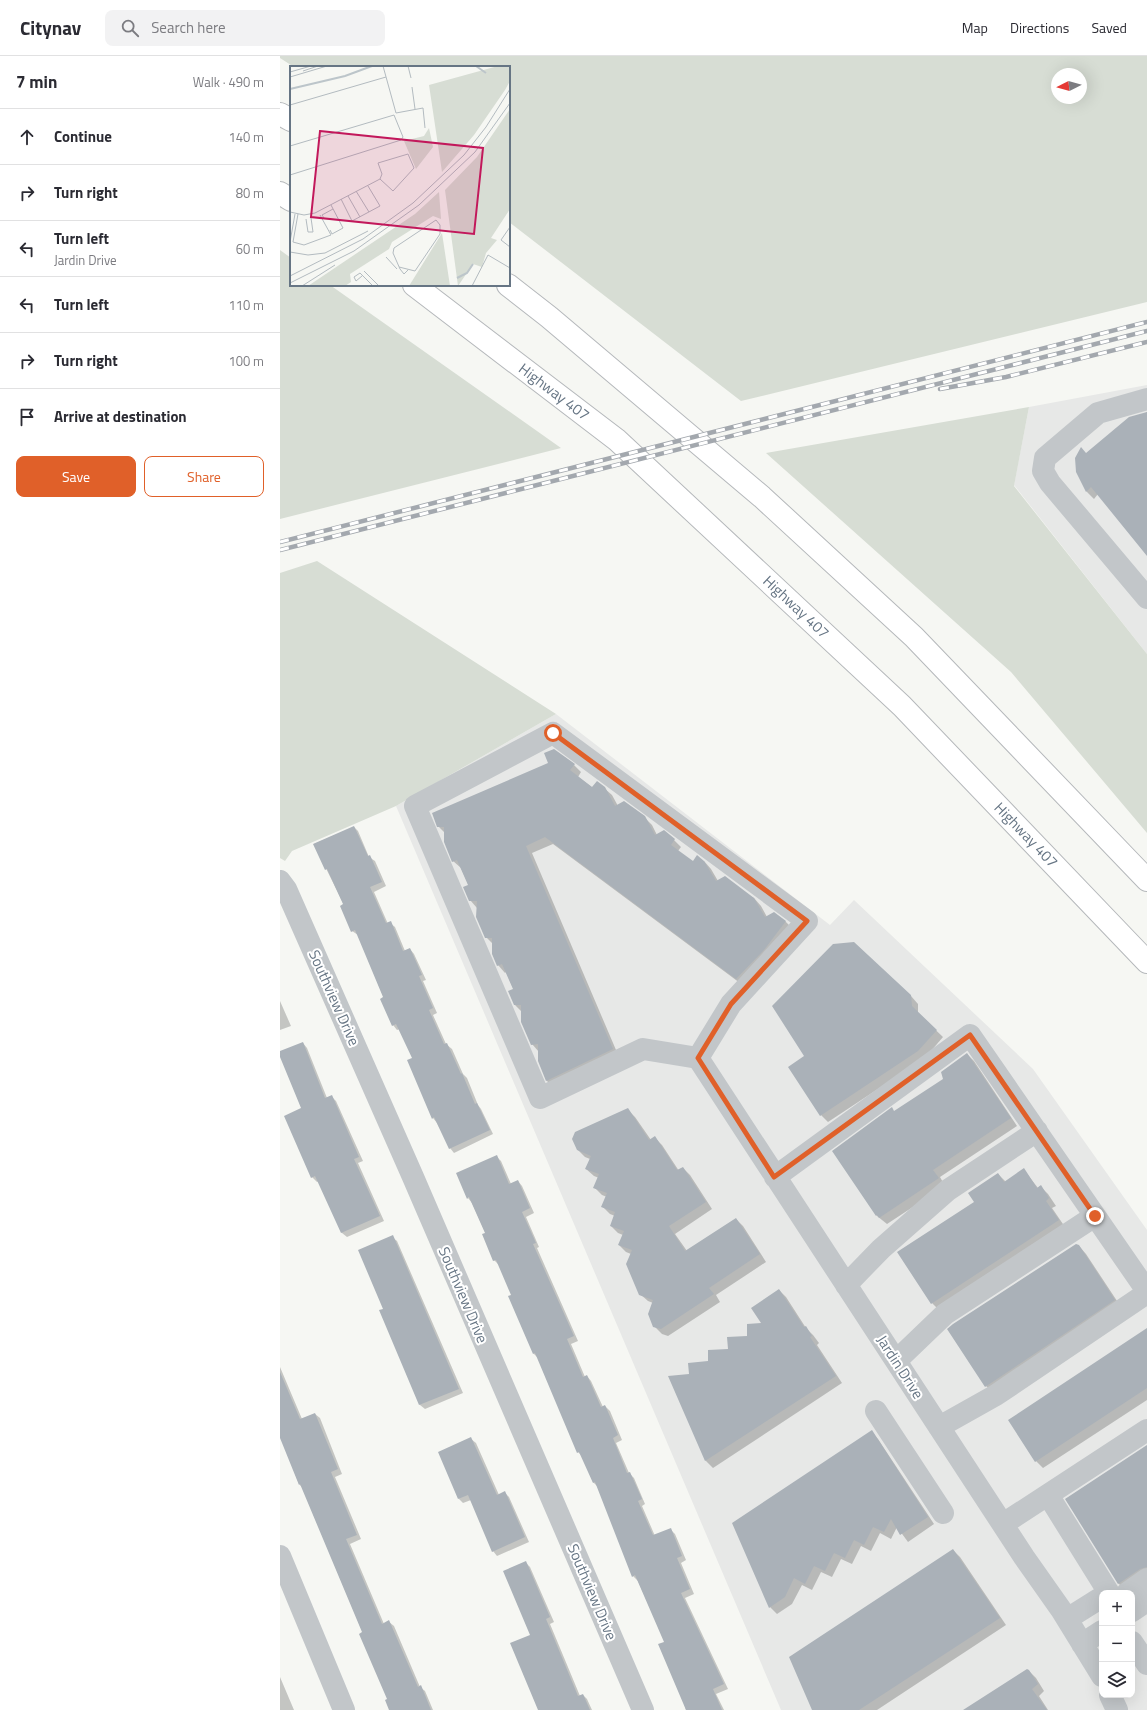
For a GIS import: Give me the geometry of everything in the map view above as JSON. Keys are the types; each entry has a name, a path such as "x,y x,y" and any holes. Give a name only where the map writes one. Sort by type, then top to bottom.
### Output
{"highway":[{"path":"280,114 290,119"},
{"path":"280,193 290,199"},
{"name":"Highway 407","path":"415,286 617,440 902,706 1147,962"},
{"path":"509,286 762,497 914,637 1147,880"}],"street":[{"path":"1147,399 1098,413 1045,458 1043,471 1050,483 1147,598"},
{"path":"553,733 807,921 731,1004 698,1058 643,1049 540,1098 415,806 553,733"},
{"name":"Southview Drive","path":"280,881 286,889 416,1184 643,1710"},
{"path":"774,1177 970,1035 1147,1292 996,1395 939,1427"},
{"name":"Jardin Drive","path":"698,1058 774,1177 1067,1619 1099,1671"},
{"path":"846,1285 882,1249 948,1190 1037,1131"},
{"path":"896,1361 946,1314 1095,1216"},
{"path":"876,1411 943,1513"},
{"path":"1003,1524 1147,1430"},
{"path":"1048,1495 1107,1590"},
{"path":"280,1556 344,1710"},
{"path":"1131,1590 1147,1579"},
{"path":"1067,1619 1099,1599"},
{"path":"1135,1609 1147,1601"},
{"path":"1082,1644 1099,1633"},
{"path":"1135,1646 1147,1664"},
{"path":"1111,1698 1117,1710"}],"shaded area":[{"path":"280,56 1147,56 1147,302 741,401 510,223 510,66 292,66 280,58"},
{"path":"280,250 290,257 290,286 331,286 561,448 280,519"},
{"path":"1147,385 1147,654 1014,485 1029,407"},
{"path":"1029,407 1014,486 1147,654 1147,833 1011,672 766,453"},
{"path":"317,561 556,714 396,806 292,851 285,861 280,858 280,573"},
{"path":"556,714 830,925 854,900 1033,1069 1147,1230 1147,1710 781,1710 396,806"}],"building":[{"path":"1147,412 1147,556 1091,487 1086,492 1076,472 1075,458 1081,447 1086,453 1129,417"},
{"path":"554,749 575,764 570,770 592,787 597,781 605,787 615,806 624,801 645,816 655,835 664,830 675,839 671,845 693,861 697,855 704,861 716,881 725,876 754,898 765,917 774,912 786,921 764,950 736,979 545,837 526,846 613,1049 546,1081 538,1061 538,1044 531,1045 521,1022 521,1005 514,1005 508,991 513,989 502,964 497,966 492,954 492,938 485,938 476,917 477,901 469,901 463,887 468,885 457,860 452,862 444,842 444,827 437,827 432,813 548,763 544,753"},
{"path":"354,826 368,856 370,855 382,882 370,887 386,923 391,921 403,951 410,948 422,975 419,976 433,1008 429,1010 444,1044 447,1043 475,1104 477,1103 490,1130 449,1149 434,1117 432,1119 407,1060 412,1058 396,1024 392,1026 380,999 383,997 355,930 351,932 340,906 343,904 327,869 325,870 313,844"},
{"path":"854,942 911,995 912,1006 937,1030 918,1051 820,1116 788,1067 804,1056 772,1006 833,944"},
{"path":"303,1042 325,1098 332,1095 359,1157 354,1159 380,1216 341,1233 315,1176 311,1178 284,1116 301,1108 280,1057 280,1051"},
{"path":"967,1053 1011,1118 933,1170 939,1178 879,1218 877,1215 876,1216 832,1151 892,1107 894,1111 943,1079 941,1072"},
{"path":"628,1108 649,1140 655,1136 677,1170 683,1167 706,1202 669,1226 685,1251 736,1218 760,1254 709,1288 714,1294 661,1329 653,1327 648,1314 653,1300 639,1295 626,1264 632,1250 618,1245 624,1231 610,1226 615,1212 601,1207 607,1193 593,1188 599,1174 585,1169 591,1156 577,1150 572,1139 575,1132"},
{"path":"497,1155 509,1184 518,1180 530,1208 522,1212 536,1243 533,1244 574,1336 567,1339 583,1377 587,1375 601,1407 605,1405 618,1435 613,1438 627,1473 630,1472 642,1499 638,1501 653,1535 671,1528 682,1556 677,1558 690,1589 681,1593 724,1684 713,1689 722,1710 686,1710 658,1644 664,1642 635,1575 632,1577 595,1482 593,1483 579,1452 577,1453 535,1353 533,1354 508,1296 511,1295 496,1260 493,1261 482,1234 485,1233 469,1197 467,1199 456,1173"},
{"path":"1024,1168 1037,1188 1041,1185 1049,1198 1046,1201 1059,1220 931,1304 897,1252 974,1202 968,1193 998,1173 1004,1182"},
{"path":"393,1235 459,1389 419,1405 379,1310 383,1309 358,1250"},
{"path":"1076,1244 1079,1245 1115,1300 985,1387 947,1329"},
{"path":"779,1289 804,1327 806,1326 812,1336 810,1337 836,1376 705,1461 668,1376 689,1374 688,1363 708,1361 708,1350 728,1349 727,1337 747,1336 747,1324 761,1323 751,1308"},
{"path":"1147,1328 1147,1388 1035,1462 1008,1420"},
{"path":"280,1372 300,1419 315,1413 338,1469 331,1472 357,1535 346,1539 382,1624 389,1620 418,1687 421,1685 431,1710 389,1710 385,1700 387,1699 359,1634 362,1632 280,1438"},
{"path":"872,1430 928,1517 900,1535 891,1519 884,1532 873,1527 864,1545 854,1540 845,1558 834,1553 825,1571 814,1566 805,1584 794,1578 785,1597 769,1608 732,1523"},
{"path":"471,1437 497,1495 505,1491 525,1537 492,1552 468,1495 458,1499 438,1452"},
{"path":"1147,1445 1147,1567 1140,1569 1118,1584 1065,1499"},
{"path":"953,1549 1000,1618 859,1710 812,1710 789,1657"},
{"path":"526,1561 550,1617 546,1619 578,1696 583,1694 590,1710 538,1710 510,1643 530,1635 503,1571"},
{"path":"1027,1669 1038,1684 1032,1689 1047,1710 963,1710"}],"railway":[{"path":"280,542 1147,322"},
{"path":"280,550 1147,331"},
{"path":"940,389 1006,377 1147,342"}],"route":[{"path":"553,733 807,921 731,1004 698,1058 774,1177 970,1035 1095,1216"}]}
